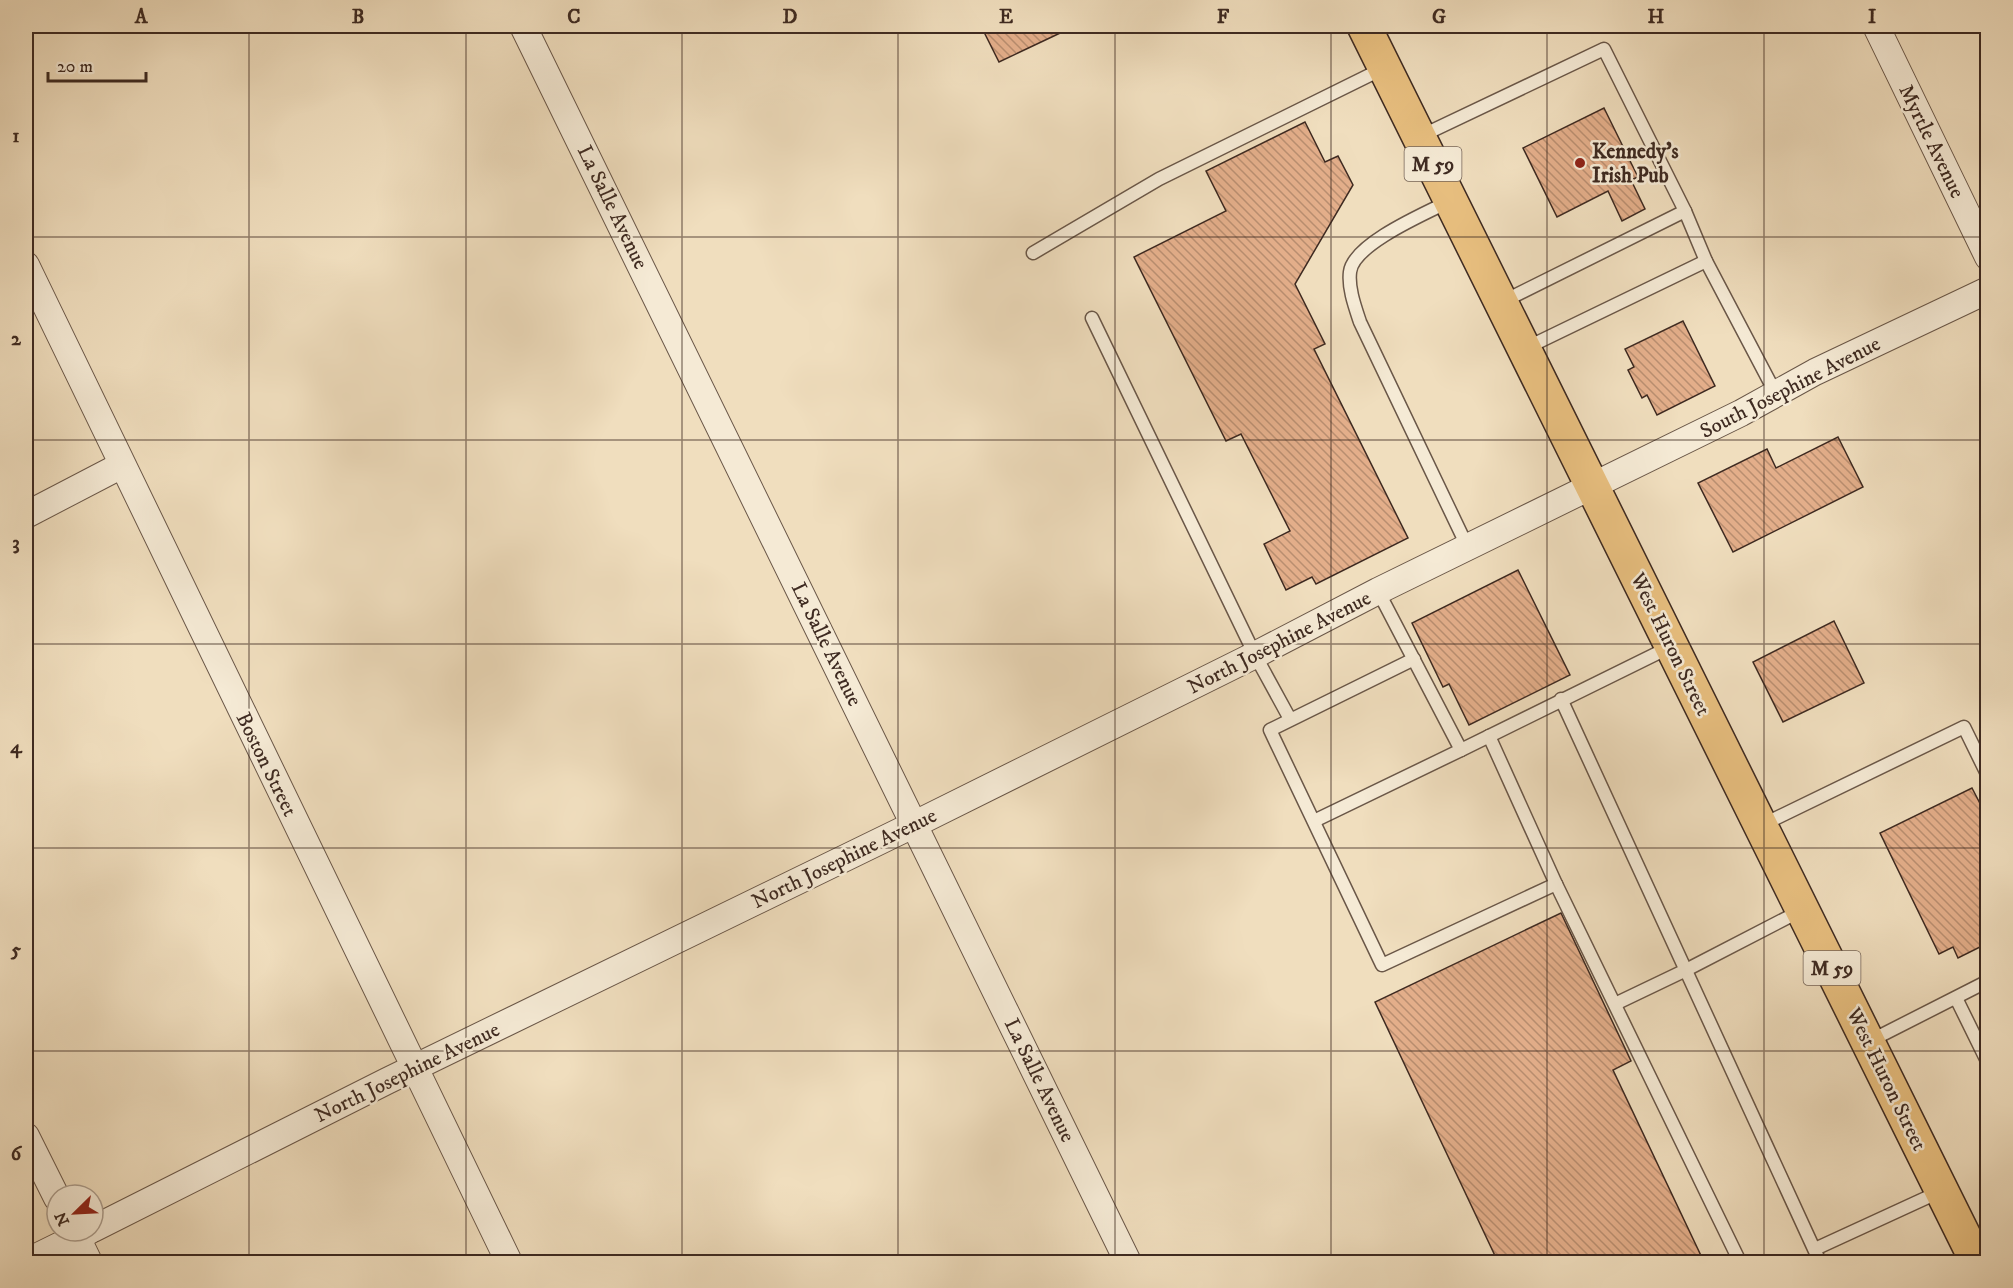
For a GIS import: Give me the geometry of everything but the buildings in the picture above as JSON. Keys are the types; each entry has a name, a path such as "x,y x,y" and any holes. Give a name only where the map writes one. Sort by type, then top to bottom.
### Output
{"highway":[{"name":"West Huron Street","path":"1364,26 1941,1191 1980,1259"}],"street":[{"name":"La Salle Avenue","path":"523,26 1128,1263"},
{"name":"Myrtle Avenue","path":"1876,26 1988,257"},
{"name":"Boston Street","path":"26,266 509,1263"},
{"name":"South Josephine Avenue","path":"1593,486 1741,413 1815,372 1988,290"},
{"path":"26,515 122,465"},
{"name":"North Josephine Avenue","path":"105,1221 915,824 1255,655 1378,591 1593,486"},
{"path":"26,1136 50,1183"},
{"name":"North Josephine Avenue","path":"26,1263 63,1243"},
{"path":"85,1243 89,1263"}],"lane":[{"path":"1420,137 1604,48 1685,211 1706,261 1776,394"},
{"path":"1033,253 1159,179 1385,67"},
{"path":"1451,200 1375,241 1358,255 1350,271 1352,296 1360,322 1468,548"},
{"path":"1502,302 1685,211"},
{"path":"1525,348 1706,261"},
{"path":"1092,318 1255,655 1290,719"},
{"path":"1378,591 1461,750"},
{"path":"1314,821 1673,646"},
{"path":"1414,659 1270,730 1382,965 1556,884"},
{"path":"1561,699 1820,1263"},
{"path":"1761,826 1964,727 1988,776"},
{"path":"1489,736 1556,884 1740,1263"},
{"path":"1615,1004 1803,910"},
{"path":"1868,1042 1988,981"},
{"path":"1956,998 1988,1063"},
{"path":"1815,1250 1941,1191"}],"place":[{"name":"Kennedy's Irish Pub","path":"1580,163"}]}
